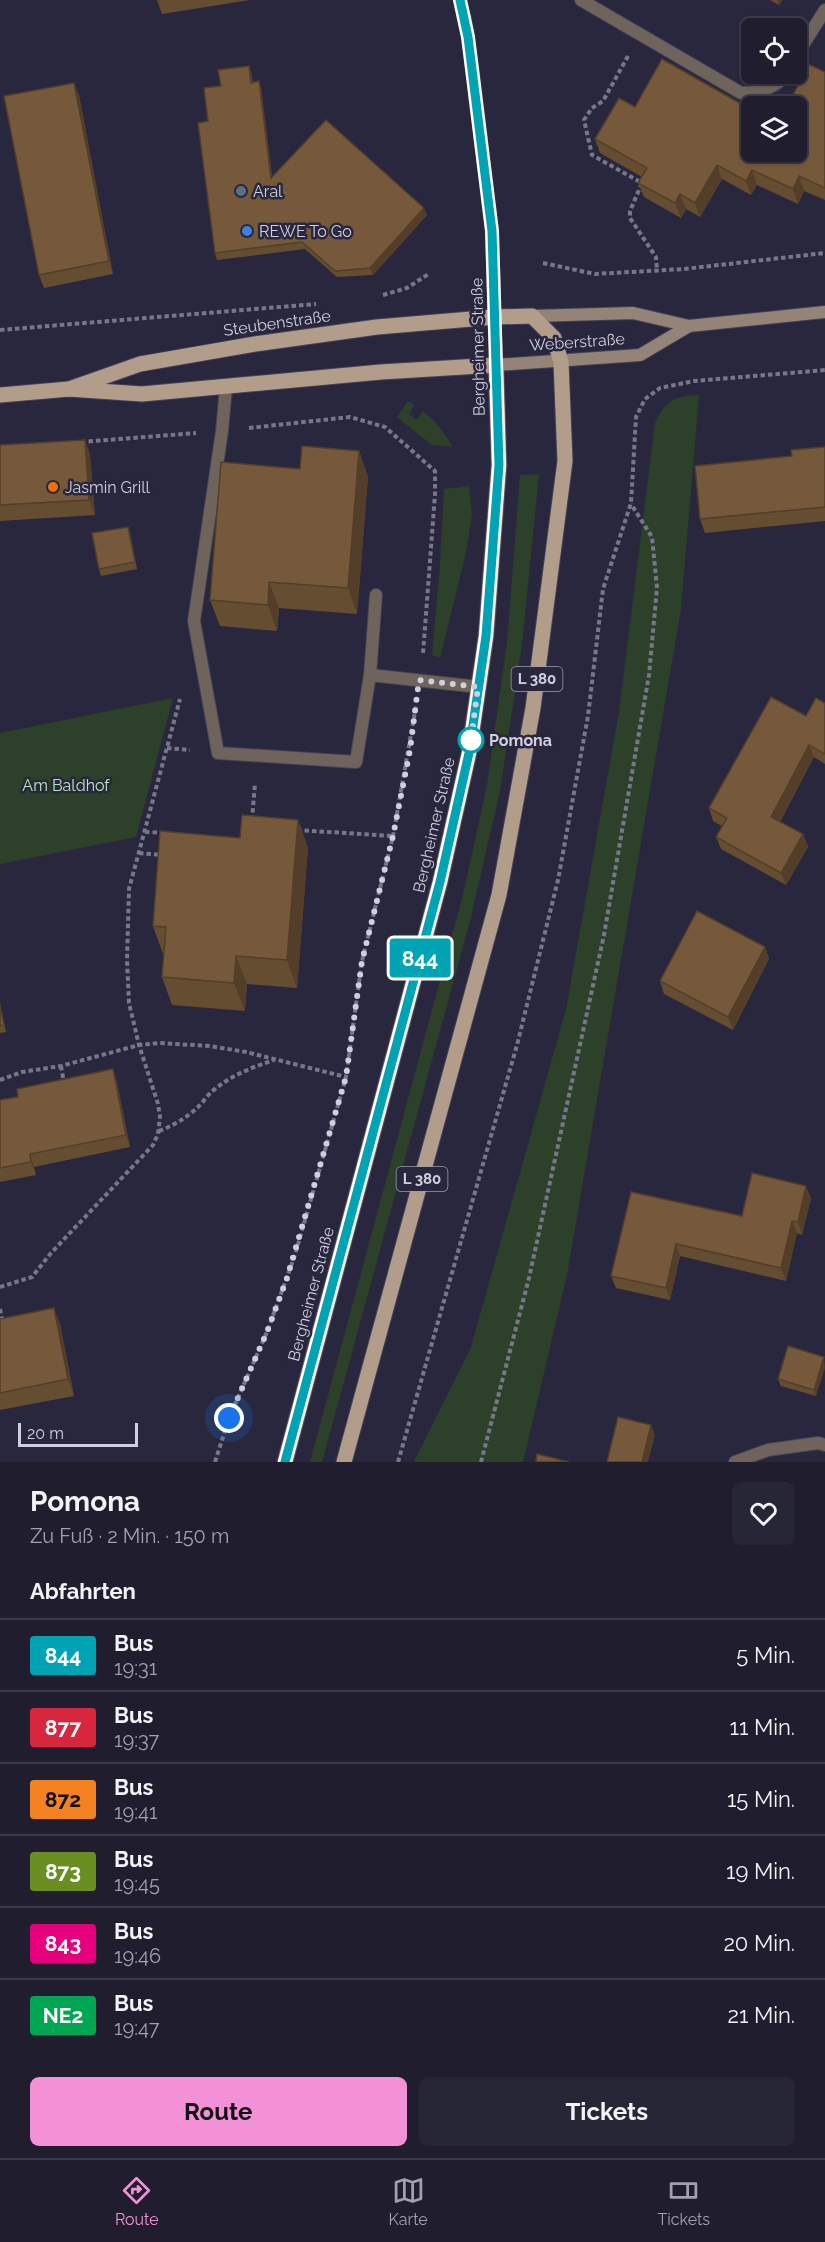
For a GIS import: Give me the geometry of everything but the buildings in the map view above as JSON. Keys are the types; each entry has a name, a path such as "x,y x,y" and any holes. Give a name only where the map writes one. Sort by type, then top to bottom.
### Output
{"main road":[{"name":"Bergheimer Straße","path":"285,1462 440,882 469,753 486,636 499,465 492,231 465,19 460,0"},
{"name":"Weberstraße","path":"495,316 633,313 689,326 825,312"},
{"name":"Steubenstraße","path":"69,389 140,364 244,346 377,327 495,316"},
{"name":"L 380","path":"344,1462 499,895 533,708 565,461 561,362 554,338 532,316"},
{"name":"Weberstraße","path":"496,365 640,355 689,326"},
{"name":"Steubenstraße","path":"0,395 69,389 142,394 381,372 496,365"}],"street":[{"path":"581,0 741,93 778,84"},
{"path":"807,39 825,10"},
{"path":"226,387 194,621 218,753 356,762 370,675 376,595"},
{"path":"370,675 478,687"},
{"path":"735,1462 768,1450 818,1443 825,1445"}],"path":[{"path":"640,34 603,101 592,108 584,120 592,155 642,183 630,210 630,218 656,257 657,271"},
{"path":"543,262 596,274 657,271 825,254"},
{"path":"375,298 407,288 429,273"},
{"path":"0,330 319,304"},
{"path":"398,1462 517,1045 558,880 588,716 603,589 631,503 636,417 645,399 660,388 694,381 825,370"},
{"path":"215,1462 229,1418 267,1332 291,1266 346,1077 362,961 393,836 410,750 424,653 435,471 386,427"},
{"path":"481,1462 529,1278 604,935 649,675 657,588 652,537 631,503"},
{"path":"0,1287 32,1278 51,1253 153,1145 159,1131 158,1104 139,1045 129,1003 127,960 129,889 182,690"},
{"path":"252,825 258,755"},
{"path":"293,829 393,836"},
{"path":"145,832 167,834"},
{"path":"139,853 174,856"},
{"path":"0,1080 22,1072 61,1066 139,1045 159,1043 210,1046 346,1077"},
{"path":"159,1131 176,1124 222,1083 275,1059"},
{"path":"61,1066 66,1093"},
{"path":"0,1309 4,1326"}],"green space":[{"path":"699,395 681,609 567,1275 523,1462 414,1462 471,1347 566,1009 619,712 655,423 667,404 677,398"},
{"path":"408,401 414,405 409,414 417,420 423,411 440,428 453,447 432,445 397,417"},
{"path":"539,474 522,645 500,791 470,921 322,1462 310,1462 463,895 487,785 507,642 520,475"},
{"path":"469,486 472,514 466,552 440,658 432,655 444,489"},
{"name":"Am Baldhof","path":"173,698 136,837 0,864 0,733"}],"bus line":[{"name":"844","path":"285,1462 440,882 469,753 486,636 499,465 492,231 468,37 460,0"}],"place":[{"name":"Aral","path":"241,191"},
{"name":"REWE To Go","path":"247,231"},
{"name":"Jasmin Grill","path":"53,487"},
{"name":"Pomona","path":"471,740"}],"route":[{"path":"229,1418 267,1332 295,1255 346,1077 362,961 393,836 410,750 419,680 478,687 471,740"}]}
